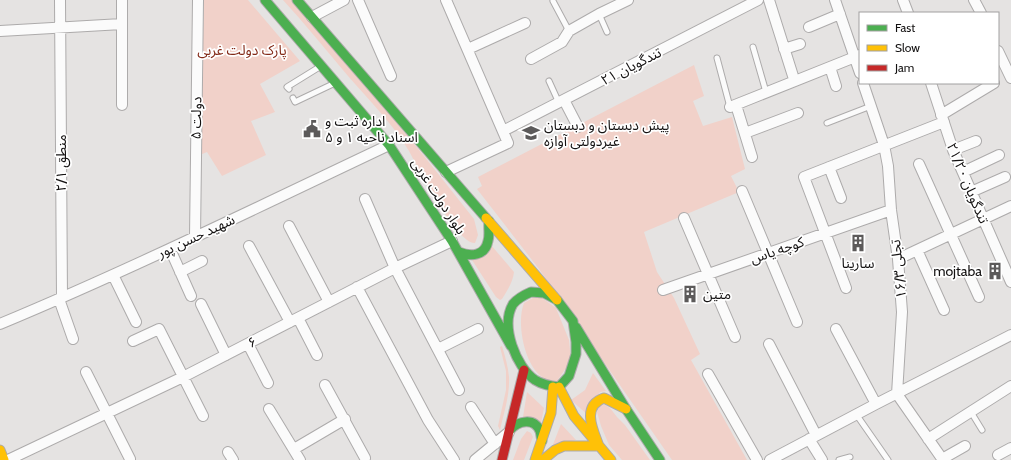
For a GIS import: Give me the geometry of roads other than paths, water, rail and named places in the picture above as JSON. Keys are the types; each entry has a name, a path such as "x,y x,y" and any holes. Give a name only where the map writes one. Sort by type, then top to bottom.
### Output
{"main road":[{"name":"بلوار دولت غربی","path":"265,0 389,145 459,252 511,346"},
{"name":"بلوار دولت غربی","path":"297,0 557,300"},
{"path":"459,252 469,256 481,253 488,243 489,221"},
{"path":"572,322 576,342 574,360 569,376 565,382 556,387 540,383 524,370 511,346 508,328 512,306 519,297 531,292 544,293 557,300 572,322 626,409 660,460"},
{"path":"502,460 524,370"},
{"path":"535,460 551,413 556,387"},
{"path":"556,387 574,416 611,460"},
{"path":"599,446 591,420 590,410 595,402 604,398 626,409"},
{"path":"510,431 513,426 520,421 530,421 540,431 542,441"},
{"path":"543,460 554,450 564,446 599,446"},
{"path":"0,450 4,460"}],"street":[{"name":"منطق ۲/۱","path":"60,0 61,299 73,339"},
{"path":"122,0 122,105"},
{"name":"۵ دولت","path":"195,237 198,0"},
{"path":"312,17 344,0"},
{"path":"358,0 391,76"},
{"path":"446,0 508,144 446,172"},
{"path":"531,58 562,42 569,31 628,0"},
{"name":"۲۱ تندگویان","path":"503,131 758,0"},
{"path":"769,0 793,76"},
{"path":"836,0 857,56 859,67"},
{"path":"903,0 908,12"},
{"path":"974,0 980,12"},
{"path":"809,27 840,14"},
{"path":"468,49 525,23"},
{"path":"0,31 122,24"},
{"path":"784,49 800,44"},
{"path":"999,53 1010,75 999,80"},
{"path":"752,157 745,133 733,106 857,56"},
{"path":"830,67 836,86"},
{"name":"۱۶/۳ تجلی","path":"864,84 884,145 888,166 891,210 898,259 902,312 897,394"},
{"name":"۲۱/۲۰ تندگویان","path":"931,84 953,150 983,219 1007,259 1011,282"},
{"path":"846,288 804,177 884,145 942,118 993,84"},
{"path":"562,102 578,127"},
{"path":"745,133 798,112"},
{"path":"953,150 976,141"},
{"name":"شهید حسن پور","path":"0,324 61,299 170,249 389,145"},
{"path":"963,172 999,155"},
{"path":"919,164 979,297"},
{"path":"829,167 841,198"},
{"path":"972,192 1004,177"},
{"path":"742,191 796,322"},
{"path":"365,199 395,268 459,390"},
{"path":"898,259 1011,206"},
{"name":"کوچه یاس","path":"663,290 891,210"},
{"path":"684,218 735,337"},
{"path":"289,226 329,302"},
{"name":"۶","path":"8,460 183,377 395,268 452,241"},
{"path":"250,246 294,320 317,355"},
{"path":"170,249 191,296"},
{"path":"917,250 944,310"},
{"path":"180,272 202,261"},
{"path":"113,274 136,322"},
{"path":"358,287 428,420 454,460"},
{"path":"201,304 226,355"},
{"path":"133,341 159,329 203,416"},
{"path":"836,329 876,404"},
{"path":"438,349 478,330"},
{"path":"770,460 856,414 1011,335"},
{"path":"248,344 268,383"},
{"path":"769,344 813,437 822,460"},
{"path":"86,372 130,459"},
{"path":"708,374 757,460"},
{"path":"325,385 345,419 365,458"},
{"path":"928,439 1011,386"},
{"path":"897,394 942,460 965,446"},
{"path":"471,407 495,444"},
{"path":"269,409 300,460"},
{"path":"294,449 345,419"},
{"path":"475,460 510,431"},
{"path":"998,455 1011,448"}],"lane":[{"path":"554,1 569,31"},
{"path":"599,14 607,32"},
{"path":"753,46 766,92"},
{"path":"717,58 733,106"},
{"path":"288,90 287,87 306,77 322,65"},
{"path":"549,81 562,102"},
{"path":"293,98 295,102 336,82"},
{"path":"312,87 315,93"},
{"path":"302,92 304,98"},
{"path":"827,123 871,106"},
{"path":"971,412 982,430"},
{"path":"856,414 888,460"},
{"path":"839,460 850,457"}],"place":[{"name":"اداره ثبت و اسناد ناحیه ۱ و ۵","path":"312,129"},
{"name":"پیش دبستان و دبستان غیردولتی آوازه","path":"531,133"},
{"name":"سارینا","path":"858,243"},
{"name":"mojtaba","path":"995,271"},
{"name":"متین","path":"690,294"}],"park label":[{"name":"پارک دولت غربی","path":"242,50"}]}
